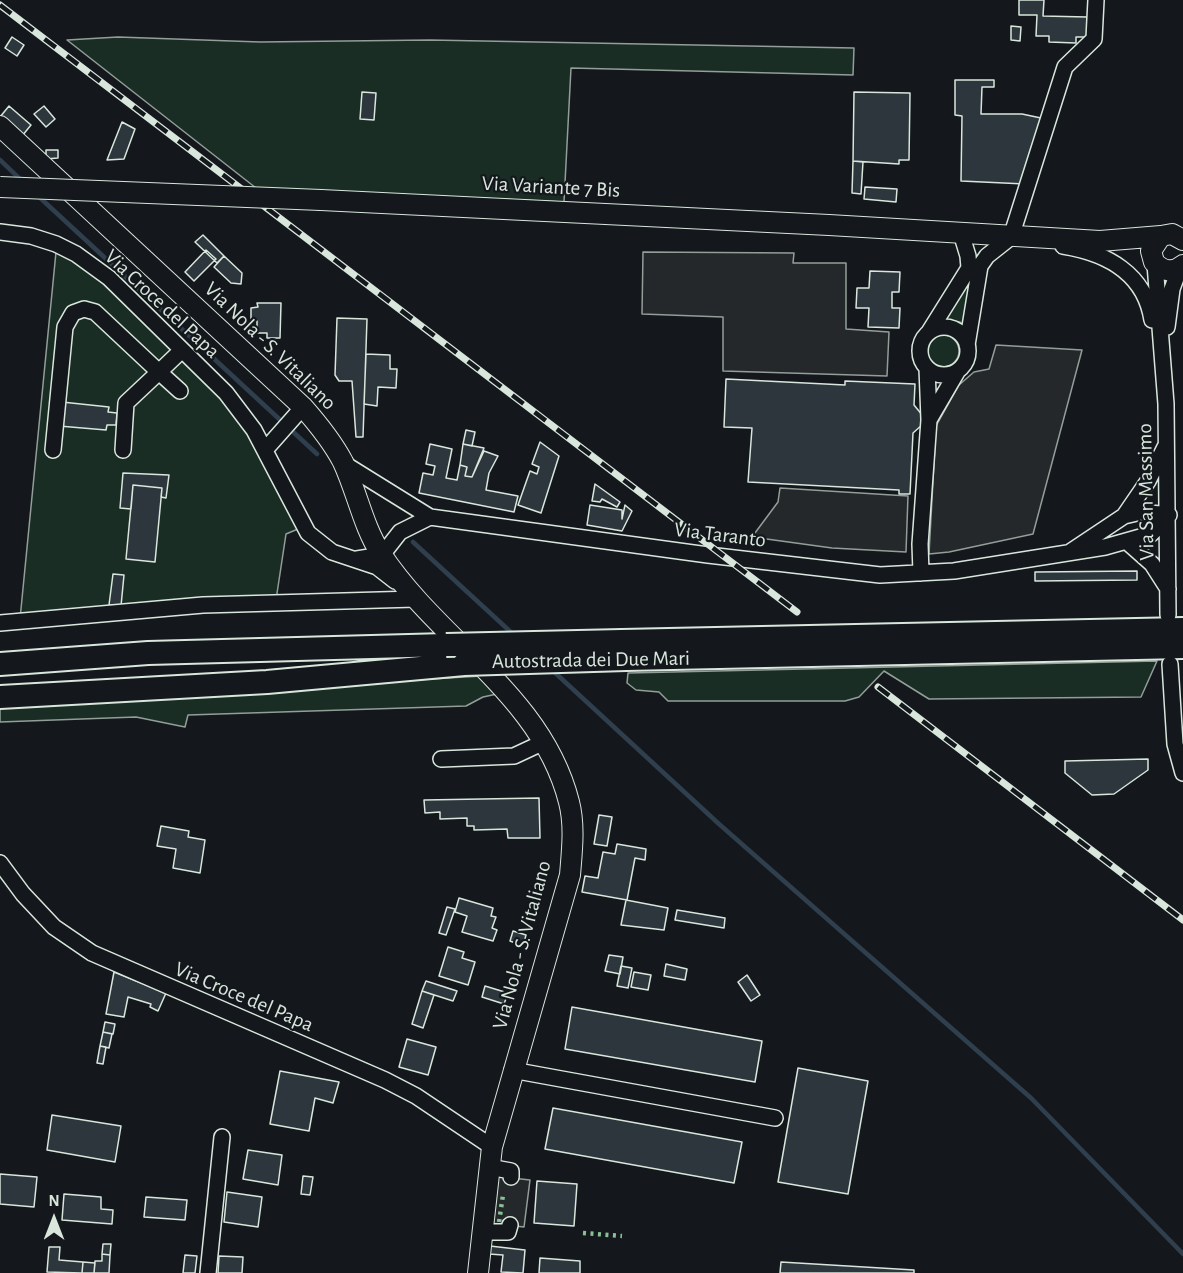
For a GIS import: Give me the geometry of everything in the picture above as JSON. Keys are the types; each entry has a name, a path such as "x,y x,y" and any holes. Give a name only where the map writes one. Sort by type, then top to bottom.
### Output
{"highway":[{"name":"Autostrada dei Due Mari","path":"0,683 148,672 464,664 624,650 1176,622"},
{"name":"Autostrada dei Due Mari","path":"0,664 148,653 446,645 624,650 1176,655"},
{"path":"0,696 267,682 464,664"}],"main road":[{"name":"Via Nola - S. Vitaliano","path":"0,126 292,419 327,434 343,463 372,538 382,555 415,598 526,712 544,742 570,803 573,839 570,875 512,1070 492,1147 477,1273"},
{"name":"Via Variante 7 Bis","path":"0,187 321,200 1100,241 1172,234 1182,239"},
{"path":"1155,263 1153,244 1161,236"},
{"name":"Via Variante 7 Bis","path":"1100,241 1155,263 1165,270 1182,266"}],"street":[{"path":"929,420 966,360 980,266 987,256 1011,237 1065,67 1095,39 1096,0"},
{"name":"Via Croce del Papa","path":"0,232 31,236 76,254 110,278 226,393 254,430 308,533 332,552 357,559 390,576 415,598"},
{"path":"921,573 920,544 929,420 927,368 920,354 924,338 969,268 961,234"},
{"name":"Via San Massimo","path":"1037,238 1050,244 1077,248 1113,261 1137,281 1149,303 1158,358 1164,369"},
{"name":"Via San Massimo","path":"1155,263 1164,369 1167,444 1168,589 1176,622"},
{"name":"Via San Massimo","path":"1164,369 1172,289 1182,266"},
{"path":"53,450 65,327 73,313 84,309 95,312 180,391"},
{"path":"929,332 937,328 953,329 967,345"},
{"path":"123,450 126,403 182,350"},
{"path":"927,368 941,375 957,372"},
{"path":"265,450 292,419"},
{"name":"Via Taranto","path":"1068,554 1124,516 1149,481 1167,444"},
{"path":"343,463 430,517"},
{"name":"Via Taranto","path":"1124,516 1141,512 1169,515"},
{"name":"Via Taranto","path":"430,517 880,575 954,571 1068,554 1151,534 1169,515"},
{"path":"382,555 400,532 430,517"},
{"path":"1126,541 1152,564 1168,589"},
{"name":"Via Croce del Papa","path":"357,559 382,555"},
{"path":"0,624 203,605 415,598"},
{"path":"1176,655 1177,692 1174,744 1183,774"},
{"path":"441,759 514,756 544,742"},
{"name":"Via Croce del Papa","path":"0,863 23,894 54,927 92,953 385,1080 416,1096 492,1147"},
{"path":"512,1070 775,1118"},
{"path":"208,1273 222,1137"},
{"path":"489,1167 511,1172 511,1177"},
{"path":"482,1232 508,1232 510,1225"}],"green space":[{"path":"118,37 260,42 430,40 854,48 853,75 571,68 564,202 256,188 67,40"},
{"path":"56,252 70,258 102,281 233,409 255,444 298,529 286,534 276,600 20,619"},
{"path":"973,269 964,326 960,322 944,319"},
{"path":"943,335 954,340 959,351 954,362 943,367 932,362 927,351 932,340"},
{"path":"1157,661 1141,697 929,699 884,671 859,697 845,701 668,701 659,692 636,690 627,683 628,673"},
{"path":"482,676 497,694 483,697 466,706 188,715 185,727 136,717 0,722 0,704"}],"shaded area":[{"path":"643,252 794,253 793,263 846,263 846,329 889,332 887,376 723,371 723,317 642,314"},
{"path":"996,345 1082,350 1033,534 949,552 929,554 936,426 959,385 974,372 989,369"},
{"path":"780,488 908,496 906,552 832,548 752,537 778,502"},
{"path":"494,1176 530,1180 524,1227 488,1223"}],"building":[{"path":"1019,0 1044,0 1043,16 1087,17 1087,37 1076,37 1076,43 1049,42 1049,36 1036,36 1037,15 1019,15"},
{"path":"1011,26 1021,27 1020,41 1011,40"},
{"path":"12,37 24,45 17,56 5,48"},
{"path":"955,80 994,80 994,87 982,87 981,114 1022,114 1041,118 1025,184 961,181 962,116 955,115"},
{"path":"362,92 376,93 374,120 360,119"},
{"path":"854,92 910,93 909,160 899,160 899,164 853,161"},
{"path":"9,106 31,125 22,136 0,117"},
{"path":"44,106 55,119 46,127 34,114"},
{"path":"122,122 135,129 124,159 107,160"},
{"path":"46,150 58,150 58,158 46,159"},
{"path":"853,161 863,162 861,194 852,193"},
{"path":"865,187 897,189 896,202 864,199"},
{"path":"203,235 224,256 217,263 195,242"},
{"path":"206,250 216,259 194,281 185,272"},
{"path":"224,256 242,273 241,284 231,283 214,267"},
{"path":"870,271 900,272 899,292 892,292 892,308 900,308 899,328 868,327 869,308 856,308 857,288 869,288"},
{"path":"257,303 281,303 280,338 267,338 267,333 257,333 257,321 251,321 251,308 258,307"},
{"path":"337,318 367,319 363,437 356,437 352,381 339,381 335,375"},
{"path":"366,354 390,355 390,369 397,369 396,388 378,387 377,406 364,404"},
{"path":"726,379 845,385 845,381 915,384 914,405 923,416 922,425 913,433 910,494 899,494 899,490 748,482 752,428 724,427"},
{"path":"62,402 109,407 108,412 117,413 116,425 107,425 106,430 59,426"},
{"path":"466,430 475,432 472,446 463,444"},
{"path":"540,442 559,456 541,513 518,505 530,471 537,474 539,467 532,464"},
{"path":"430,444 452,449 446,478 457,480 460,465 467,467 465,476 472,477 484,451 498,456 489,473 486,490 518,496 514,512 419,493 423,473 433,475 435,466 426,464"},
{"path":"463,444 484,448 472,477 465,476 467,467 460,465"},
{"path":"123,473 169,475 166,498 161,497 162,488 133,485 131,509 120,508"},
{"path":"595,484 620,502 617,507 602,499 600,502 592,501"},
{"path":"133,485 162,488 155,562 126,559"},
{"path":"590,505 622,510 622,519 625,505 632,511 622,531 587,525"},
{"path":"1137,571 1137,580 1035,581 1035,572"},
{"path":"113,574 124,575 121,606 109,605"},
{"path":"1148,759 1148,770 1114,794 1092,795 1065,773 1065,761"},
{"path":"539,798 540,838 508,838 507,829 474,830 474,826 467,826 467,818 440,819 440,812 425,813 424,800"},
{"path":"599,815 612,817 607,846 594,844"},
{"path":"161,826 189,831 188,837 205,840 200,873 173,868 176,849 157,846"},
{"path":"617,844 646,849 645,860 635,858 627,900 582,892 585,876 598,878 603,852 615,854"},
{"path":"459,898 493,908 491,916 496,917 492,928 497,930 493,941 462,932 467,916 455,912"},
{"path":"626,900 668,908 664,930 621,925"},
{"path":"447,907 455,909 446,935 439,933"},
{"path":"677,910 725,918 724,928 675,920"},
{"path":"513,931 526,935 523,946 510,941"},
{"path":"448,947 464,952 462,958 475,962 468,985 439,976"},
{"path":"609,955 623,957 620,974 605,971"},
{"path":"666,964 687,969 685,980 664,976"},
{"path":"621,966 632,968 628,988 617,986"},
{"path":"114,972 166,993 158,1011 150,1007 151,1004 128,997 124,1017 106,1014"},
{"path":"634,972 651,975 648,990 631,987"},
{"path":"747,975 760,995 751,1001 738,982"},
{"path":"426,981 457,991 453,1001 422,991"},
{"path":"485,986 508,993 504,1004 482,997"},
{"path":"422,991 434,995 423,1028 412,1024"},
{"path":"572,1007 762,1041 755,1082 565,1049"},
{"path":"105,1022 115,1024 113,1034 103,1032"},
{"path":"103,1032 112,1034 109,1048 100,1046"},
{"path":"407,1039 436,1047 428,1075 399,1067"},
{"path":"100,1046 106,1047 103,1064 97,1063"},
{"path":"798,1068 868,1081 848,1194 778,1182"},
{"path":"280,1071 339,1082 333,1103 315,1098 309,1131 270,1124"},
{"path":"553,1108 742,1142 734,1183 545,1149"},
{"path":"52,1115 121,1126 115,1162 47,1150"},
{"path":"248,1150 282,1155 278,1185 243,1179"},
{"path":"0,1174 37,1177 34,1207 0,1204"},
{"path":"303,1176 313,1177 310,1195 301,1194"},
{"path":"537,1181 577,1184 574,1226 534,1223"},
{"path":"227,1192 262,1197 258,1227 224,1222"},
{"path":"64,1194 101,1197 101,1209 113,1210 112,1224 62,1220"},
{"path":"146,1197 187,1200 185,1220 144,1217"},
{"path":"103,1244 111,1244 110,1255 102,1254"},
{"path":"490,1246 525,1250 523,1273 501,1272 503,1255 489,1254"},
{"path":"49,1247 60,1247 59,1260 83,1262 82,1273 47,1272"},
{"path":"102,1254 110,1255 109,1273 94,1273 95,1261 102,1261"},
{"path":"185,1255 197,1256 195,1273 183,1273"},
{"path":"219,1256 243,1257 242,1273 218,1273"},
{"path":"540,1258 580,1261 580,1273 539,1273"},
{"path":"83,1262 95,1263 94,1273 82,1273"},
{"path":"781,1262 914,1270 914,1273 780,1273"}],"waterway":[{"path":"0,160 22,181"},
{"path":"37,195 317,454"},
{"path":"413,542 514,635"},
{"path":"551,669 719,824 1031,1098 1183,1254"}],"railway":[{"path":"0,5 797,612"},
{"path":"878,687 1183,920"}],"hedge":[{"path":"499,1222 503,1195"},
{"path":"583,1233 622,1236"}]}
